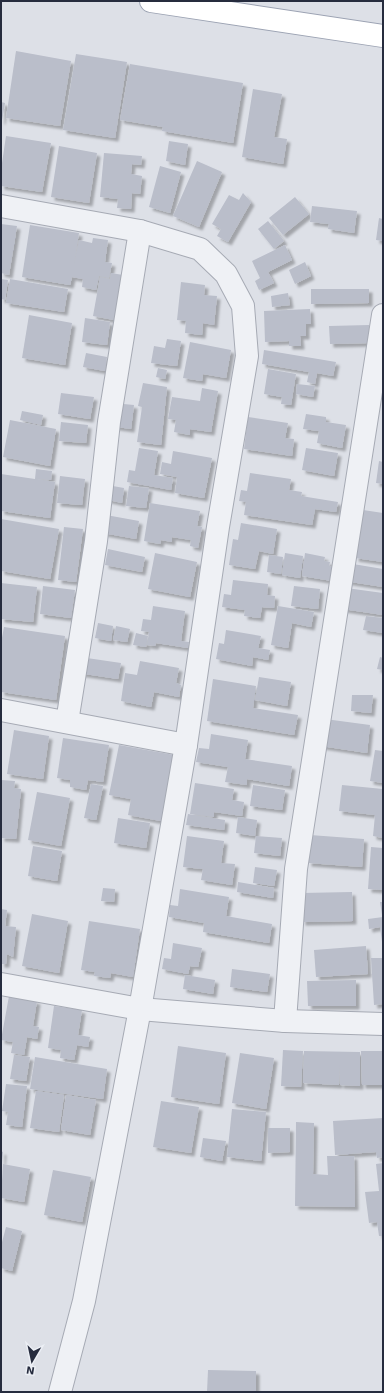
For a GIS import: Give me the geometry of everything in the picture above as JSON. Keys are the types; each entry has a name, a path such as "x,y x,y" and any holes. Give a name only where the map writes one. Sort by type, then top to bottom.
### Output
{"main road":[{"path":"151,1 383,36"}],"street":[{"path":"1,206 140,231 200,249 226,274 242,306 247,356 218,527 186,745 140,1008 84,1301 60,1392"},
{"path":"67,722 94,549 109,422 140,231"},
{"path":"285,1021 296,869 383,315"},
{"path":"1,710 186,745"},
{"path":"1,984 140,1008 285,1021 383,1024"}],"building":[{"path":"16,51 71,61 60,126 6,118"},
{"path":"76,54 127,62 115,138 63,130"},
{"path":"130,64 243,83 233,143 162,131 163,127 120,120"},
{"path":"253,89 282,94 274,137 287,139 283,164 242,157"},
{"path":"1,102 5,103 2,121 1,121"},
{"path":"6,136 51,143 42,192 1,186 1,170"},
{"path":"169,141 188,144 185,165 166,161"},
{"path":"59,146 97,153 89,203 51,197"},
{"path":"104,153 142,156 141,165 132,164 131,174 142,176 140,194 132,193 131,209 117,208 118,199 100,197"},
{"path":"197,161 222,172 199,227 173,216"},
{"path":"160,166 181,172 170,213 149,207"},
{"path":"243,193 251,202 228,242 217,236 221,229 212,224 229,195 239,200"},
{"path":"295,197 309,214 283,235 269,218"},
{"path":"312,206 357,211 354,233 328,229 329,224 310,222"},
{"path":"379,218 383,219 383,241 376,240"},
{"path":"268,221 284,241 274,249 258,229"},
{"path":"1,224 17,226 9,275 1,273"},
{"path":"30,225 79,233 74,264 79,240 92,243 93,238 108,240 105,262 112,263 109,278 99,276 96,290 82,287 83,279 72,277 70,285 22,277"},
{"path":"285,245 292,260 268,272 274,283 259,290 255,281 260,278 252,261"},
{"path":"305,262 311,276 295,284 289,270"},
{"path":"111,273 123,275 114,320 93,316 100,277 110,279"},
{"path":"1,279 8,280 5,300 1,299"},
{"path":"10,279 68,289 64,312 6,303"},
{"path":"181,282 205,285 204,295 217,296 214,325 203,323 202,335 185,333 186,321 177,320"},
{"path":"311,289 369,289 369,303 311,304"},
{"path":"288,293 290,305 272,307 271,296"},
{"path":"310,309 311,324 306,324 306,336 300,336 301,346 289,346 289,341 265,342 264,311"},
{"path":"29,315 72,323 65,365 22,358"},
{"path":"85,318 110,322 107,345 82,342"},
{"path":"369,325 369,343 330,344 329,326"},
{"path":"167,339 181,341 177,366 151,363 154,346 165,348"},
{"path":"190,342 231,350 226,378 203,374 202,381 183,378"},
{"path":"264,350 336,362 333,376 317,373 315,384 307,382 309,372 262,364"},
{"path":"86,353 107,357 105,371 83,367"},
{"path":"158,368 167,370 165,379 156,377"},
{"path":"268,369 296,374 291,405 281,404 282,397 264,394"},
{"path":"143,383 167,387 161,445 137,442 142,407 138,406"},
{"path":"297,384 315,386 313,397 296,394"},
{"path":"202,388 218,391 211,432 190,429 190,435 174,432 176,420 168,419 172,397 200,401"},
{"path":"61,393 94,397 90,419 58,414"},
{"path":"113,403 134,405 131,429 110,426"},
{"path":"22,411 43,415 41,425 20,420"},
{"path":"306,414 326,417 326,422 346,425 342,448 317,443 319,431 303,429"},
{"path":"248,417 288,423 285,438 294,439 292,456 244,449"},
{"path":"10,420 56,429 50,466 3,457"},
{"path":"61,422 88,425 86,443 59,441"},
{"path":"139,448 158,451 154,475 173,478 171,490 127,482 129,470 135,471"},
{"path":"306,448 338,453 334,476 302,470"},
{"path":"173,451 212,458 204,498 175,493 177,477 160,474 162,462 171,464"},
{"path":"379,461 383,462 383,484 376,483"},
{"path":"36,469 52,471 51,480 37,479 55,482 50,518 1,511 1,474 35,479"},
{"path":"250,473 291,479 289,490 302,492 301,496 338,502 336,512 315,509 312,525 244,515 246,502 239,501 241,490 247,491"},
{"path":"60,476 85,479 82,505 57,503"},
{"path":"107,485 124,488 122,503 104,499"},
{"path":"129,486 149,488 146,508 126,506"},
{"path":"150,503 200,511 197,526 202,527 198,548 190,546 191,540 172,537 172,542 161,540 160,544 144,541"},
{"path":"363,510 383,513 383,562 355,558"},
{"path":"106,515 139,521 136,539 103,533"},
{"path":"1,519 59,529 50,579 1,571"},
{"path":"241,523 277,529 273,554 259,551 255,569 229,565 233,539 238,540"},
{"path":"64,527 83,529 76,582 58,580"},
{"path":"108,549 145,557 142,572 105,565"},
{"path":"155,553 197,562 190,597 148,589"},
{"path":"285,553 303,556 300,578 282,575"},
{"path":"305,553 325,557 324,561 330,562 329,566 334,567 332,581 302,576"},
{"path":"269,555 283,557 281,574 267,572"},
{"path":"347,563 383,569 383,587 344,581"},
{"path":"233,580 268,584 267,595 275,596 274,608 262,607 260,618 244,616 245,610 222,607 224,594 231,595"},
{"path":"1,583 37,587 33,622 1,619"},
{"path":"43,586 75,590 71,618 40,614"},
{"path":"294,586 320,589 318,609 291,606"},
{"path":"339,587 383,593 383,615 336,608"},
{"path":"153,606 185,611 181,641 189,642 188,648 156,643 155,646 147,645 149,632 141,631 143,619 151,620"},
{"path":"278,606 314,612 311,627 292,623 288,648 271,645"},
{"path":"366,616 383,618 383,633 363,630"},
{"path":"98,623 113,626 111,641 95,638"},
{"path":"116,626 130,629 127,642 113,640"},
{"path":"4,627 65,636 56,700 1,692 1,643"},
{"path":"226,630 261,636 258,648 270,650 268,660 253,657 252,666 216,659 219,643 224,644"},
{"path":"136,633 148,636 146,647 133,645"},
{"path":"80,657 121,663 118,679 78,673"},
{"path":"380,657 383,658 383,670 377,669"},
{"path":"140,661 179,668 176,683 181,685 179,697 154,692 151,707 121,701 125,673 137,675"},
{"path":"259,677 291,682 287,706 255,700"},
{"path":"213,679 256,686 253,708 298,715 294,735 207,721"},
{"path":"352,695 373,695 371,713 351,711"},
{"path":"325,719 370,725 367,753 321,746"},
{"path":"14,730 49,736 43,779 7,774"},
{"path":"211,734 248,740 245,759 292,766 289,786 247,779 247,785 225,782 228,767 196,762 199,748 209,749"},
{"path":"63,738 109,745 103,782 88,780 86,790 70,787 70,780 57,778"},
{"path":"119,745 174,755 161,821 128,815 131,799 109,795"},
{"path":"375,750 383,751 383,783 370,781"},
{"path":"1,780 15,781 14,788 21,789 16,839 1,838"},
{"path":"195,783 234,789 232,800 244,802 242,816 214,812 214,817 190,814"},
{"path":"91,784 103,786 96,820 84,818"},
{"path":"253,785 285,790 282,810 250,806"},
{"path":"342,785 383,789 383,838 373,836 375,815 339,811"},
{"path":"37,792 70,798 61,846 28,840"},
{"path":"188,814 225,820 224,830 186,825"},
{"path":"238,817 257,820 255,836 236,833"},
{"path":"118,818 150,823 146,848 114,843"},
{"path":"310,835 364,839 362,867 308,863"},
{"path":"187,836 224,841 221,863 235,864 232,885 201,880 203,869 183,867"},
{"path":"256,836 282,838 280,856 254,853"},
{"path":"33,846 62,851 57,881 28,876"},
{"path":"371,847 383,848 383,890 368,889"},
{"path":"255,867 277,870 274,886 253,883"},
{"path":"238,882 274,888 273,898 237,892"},
{"path":"103,888 115,889 114,902 101,901"},
{"path":"180,889 229,897 226,916 272,924 269,943 203,932 204,923 169,917 170,905 178,906"},
{"path":"352,892 353,921 302,922 301,893"},
{"path":"380,902 383,902 383,915 382,915"},
{"path":"1,909 7,910 5,926 16,927 13,957 7,954 6,964 1,964"},
{"path":"32,914 68,921 59,973 22,966"},
{"path":"383,917 382,942 380,927 369,929 368,919"},
{"path":"89,921 140,929 133,977 111,973 110,978 94,976 95,972 81,970"},
{"path":"173,943 202,948 198,967 190,966 188,974 162,969 164,958 171,959"},
{"path":"366,946 368,974 316,977 314,950"},
{"path":"371,958 383,958 383,1004 374,1005"},
{"path":"232,969 270,974 267,992 230,987"},
{"path":"185,975 215,980 213,994 183,989"},
{"path":"356,980 356,1006 308,1006 307,981"},
{"path":"9,996 37,1001 33,1026 39,1027 37,1039 27,1037 24,1055 11,1053 13,1042 1,1040"},
{"path":"54,1006 82,1010 78,1035 90,1037 88,1047 77,1045 74,1060 60,1058 61,1050 48,1048"},
{"path":"178,1046 226,1053 219,1104 171,1097"},
{"path":"283,1050 303,1051 301,1087 281,1086"},
{"path":"304,1051 360,1052 360,1086 340,1085 340,1064 339,1085 303,1083"},
{"path":"361,1051 382,1051 383,1085 362,1085"},
{"path":"240,1053 274,1058 266,1109 232,1103"},
{"path":"14,1055 30,1057 26,1081 10,1079"},
{"path":"35,1057 107,1069 103,1099 30,1089"},
{"path":"6,1084 27,1086 22,1127 6,1125 8,1112 2,1111"},
{"path":"36,1091 64,1095 59,1132 30,1128"},
{"path":"66,1095 96,1100 90,1135 61,1130"},
{"path":"161,1101 199,1107 191,1153 153,1147"},
{"path":"232,1109 266,1112 261,1161 227,1157"},
{"path":"383,1118 383,1157 377,1158 376,1152 335,1155 333,1121"},
{"path":"296,1122 314,1123 313,1174 328,1175 327,1156 354,1156 355,1207 295,1206"},
{"path":"268,1128 290,1128 290,1152 268,1153"},
{"path":"203,1138 226,1141 222,1161 200,1157"},
{"path":"1,1151 3,1152 2,1163 1,1163"},
{"path":"383,1163 383,1236 379,1236 377,1222 369,1223 365,1192 379,1191 376,1164"},
{"path":"3,1164 30,1169 24,1202 1,1198"},
{"path":"53,1170 91,1177 82,1222 44,1215"},
{"path":"6,1227 22,1231 12,1271 1,1268 1,1246"},
{"path":"208,1370 256,1371 256,1392 207,1392"}]}
